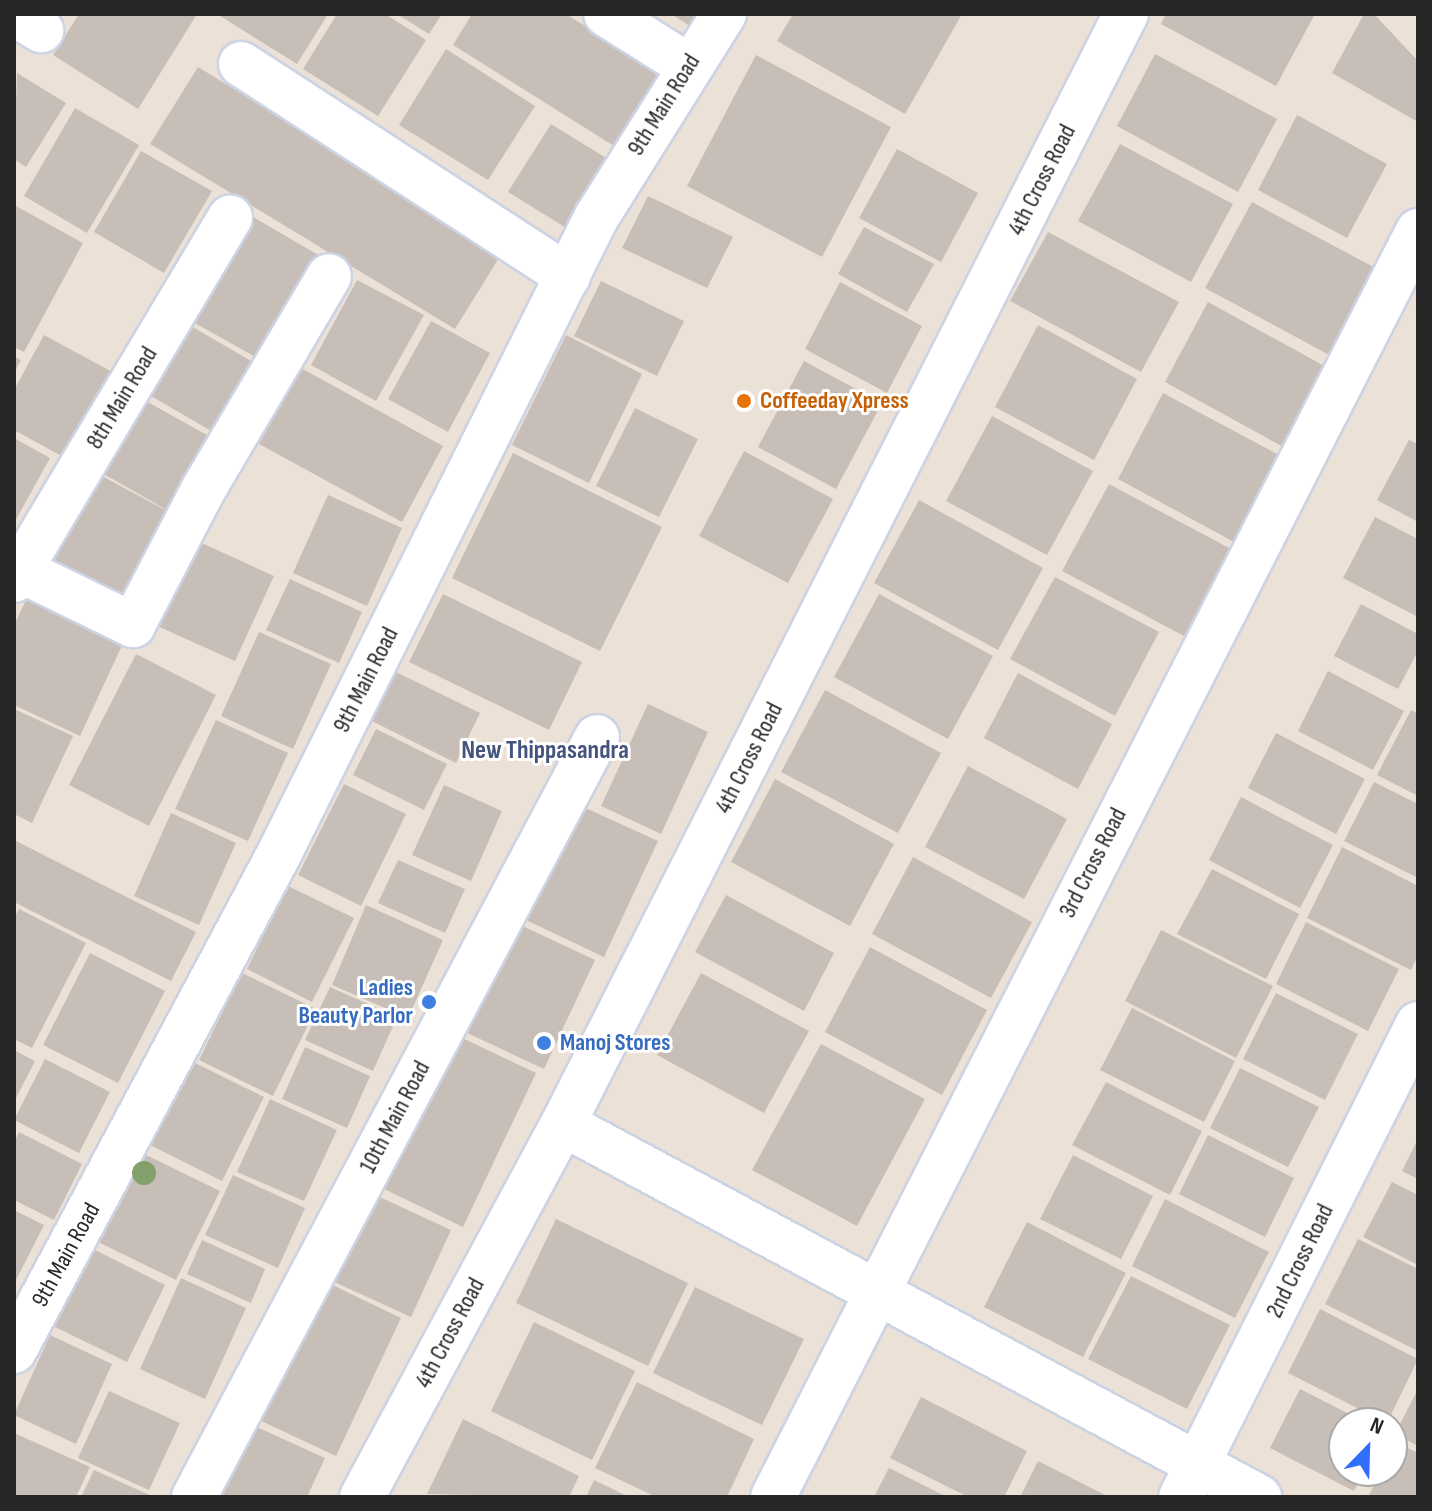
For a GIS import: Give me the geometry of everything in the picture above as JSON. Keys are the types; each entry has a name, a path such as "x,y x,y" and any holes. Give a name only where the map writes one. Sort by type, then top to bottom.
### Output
{"street":[{"path":"606,14 687,65"},
{"name":"9th Main Road","path":"14,1351 278,856 596,218 687,65 724,14"},
{"name":"4th Cross Road","path":"362,1497 563,1124 1126,14"},
{"path":"241,64 568,276"},
{"name":"8th Main Road","path":"17,575 230,217"},
{"name":"3rd Cross Road","path":"773,1497 874,1291 1418,231"},
{"path":"17,575 133,625 203,490 329,276"},
{"name":"10th Main Road","path":"194,1497 597,737"},
{"name":"2nd Cross Road","path":"1190,1481 1418,1024"},
{"path":"563,1124 874,1291 1190,1481 1259,1497"}],"building":[{"path":"79,14 197,14 138,109 53,55"},
{"path":"217,14 328,14 297,64"},
{"path":"337,14 385,14 426,40 378,116 303,69"},
{"path":"397,14 442,14 429,34"},
{"path":"472,14 566,14 660,73 614,146 453,45"},
{"path":"671,14 700,14 692,27"},
{"path":"793,14 962,14 905,114 777,41"},
{"path":"1166,14 1315,14 1276,86 1161,24"},
{"path":"1364,14 1374,14 1418,61 1418,122 1332,73"},
{"path":"446,49 535,106 488,180 399,125"},
{"path":"1155,54 1277,119 1238,192 1117,126"},
{"path":"756,55 891,127 822,257 687,186"},
{"path":"198,67 502,253 455,329 150,144"},
{"path":"17,73 66,103 26,167 14,159"},
{"path":"75,108 139,145 87,233 24,196"},
{"path":"1297,115 1387,164 1347,238 1258,190"},
{"path":"551,124 611,161 568,229 508,192"},
{"path":"1120,144 1233,204 1191,282 1078,221"},
{"path":"897,149 978,193 941,262 859,218"},
{"path":"141,151 212,191 164,273 94,232"},
{"path":"648,196 733,237 707,288 622,248"},
{"path":"1252,202 1379,270 1333,357 1205,288"},
{"path":"14,205 83,243 24,352 14,347"},
{"path":"253,217 320,256 261,360 193,322"},
{"path":"864,227 934,264 907,312 838,274"},
{"path":"1048,232 1179,302 1141,372 1010,301"},
{"path":"357,280 424,315 376,401 311,365"},
{"path":"601,281 684,321 657,376 574,336"},
{"path":"840,282 922,326 887,393 805,349"},
{"path":"1208,302 1328,368 1285,448 1165,382"},
{"path":"431,321 490,353 448,432 388,399"},
{"path":"184,322 260,366 220,436 144,392"},
{"path":"1038,325 1137,379 1094,460 995,407"},
{"path":"44,335 114,373 67,459 14,430 14,390"},
{"path":"566,335 642,374 589,483 512,445"},
{"path":"14,356 21,360 14,373"},
{"path":"804,361 882,403 836,489 758,447"},
{"path":"301,368 443,446 402,522 259,444"},
{"path":"1163,393 1281,456 1234,542 1118,479"},
{"path":"144,400 216,440 174,514 102,473"},
{"path":"635,408 698,439 659,517 596,486"},
{"path":"992,416 1093,471 1047,555 946,501"},
{"path":"14,438 50,458 14,523"},
{"path":"1409,440 1418,444 1418,522 1377,500"},
{"path":"744,451 833,499 788,583 699,536"},
{"path":"513,453 662,527 600,651 452,578"},
{"path":"100,475 173,514 124,606 51,567"},
{"path":"1109,484 1231,549 1184,636 1062,571"},
{"path":"328,495 402,528 367,606 293,573"},
{"path":"919,500 1043,568 998,650 874,583"},
{"path":"1375,517 1418,539 1418,617 1343,578"},
{"path":"195,540 274,576 235,661 155,625"},
{"path":"1055,577 1159,632 1115,716 1010,659"},
{"path":"290,579 362,612 339,663 266,630"},
{"path":"29,594 125,639 80,736 14,705 14,625"},
{"path":"443,594 582,662 549,730 409,662"},
{"path":"879,594 993,656 948,739 834,677"},
{"path":"1361,604 1418,634 1418,651 1398,689 1334,656"},
{"path":"259,632 331,664 293,749 221,716"},
{"path":"136,654 216,695 149,826 69,785"},
{"path":"1328,671 1404,711 1373,770 1298,731"},
{"path":"396,672 480,713 456,763 372,721"},
{"path":"1018,673 1112,724 1078,789 984,738"},
{"path":"825,690 941,753 898,833 781,772"},
{"path":"648,704 708,732 661,834 601,806"},
{"path":"14,709 73,736 32,823 14,814"},
{"path":"1411,710 1418,714 1418,796 1377,775"},
{"path":"216,720 288,753 248,841 175,809"},
{"path":"376,729 447,764 424,810 353,775"},
{"path":"1276,733 1365,779 1336,834 1248,788"},
{"path":"968,766 1067,819 1024,899 925,847"},
{"path":"775,779 894,844 850,926 731,862"},
{"path":"1374,782 1418,804 1418,878 1344,841"},
{"path":"344,784 406,814 361,906 298,875"},
{"path":"444,785 502,811 471,881 412,855"},
{"path":"1241,797 1333,845 1300,908 1209,860"},
{"path":"579,805 658,841 604,957 526,920"},
{"path":"171,813 236,843 199,925 134,896"},
{"path":"14,840 196,932 171,981 14,902"},
{"path":"1342,847 1418,886 1418,955 1411,970 1307,918"},
{"path":"913,857 1032,922 991,998 872,934"},
{"path":"398,860 465,889 445,933 378,903"},
{"path":"1212,869 1299,914 1266,979 1177,934"},
{"path":"288,886 354,918 312,1002 247,969"},
{"path":"726,895 834,953 804,1011 695,952"},
{"path":"366,905 443,940 408,1018 332,985"},
{"path":"19,909 86,943 32,1048 14,1039 14,918"},
{"path":"1306,922 1399,969 1368,1031 1276,984"},
{"path":"516,923 595,960 544,1069 465,1032"},
{"path":"1161,930 1273,986 1236,1058 1125,1001"},
{"path":"870,947 987,1010 942,1095 825,1032"},
{"path":"90,953 165,991 118,1083 43,1045"},
{"path":"242,973 316,1009 273,1096 199,1060"},
{"path":"701,973 809,1031 764,1113 657,1055"},
{"path":"330,987 397,1017 373,1071 305,1040"},
{"path":"1276,993 1358,1034 1325,1100 1243,1059"},
{"path":"1132,1008 1235,1061 1204,1122 1100,1070"},
{"path":"454,1034 536,1073 463,1227 382,1188"},
{"path":"821,1044 925,1099 857,1226 752,1170"},
{"path":"305,1047 370,1076 347,1128 282,1099"},
{"path":"14,1050 35,1061 14,1102"},
{"path":"45,1059 110,1092 79,1153 14,1120"},
{"path":"189,1060 264,1097 222,1181 148,1144"},
{"path":"1240,1068 1319,1107 1288,1167 1210,1128"},
{"path":"1106,1082 1202,1131 1170,1195 1072,1145"},
{"path":"270,1099 337,1130 304,1201 237,1172"},
{"path":"19,1132 82,1164 54,1220 14,1200 14,1143"},
{"path":"1208,1135 1294,1178 1265,1237 1179,1194"},
{"path":"1418,1139 1418,1179 1402,1171"},
{"path":"142,1153 220,1191 176,1280 98,1242"},
{"path":"1073,1155 1153,1196 1121,1259 1040,1219"},
{"path":"233,1175 305,1208 278,1268 205,1235"},
{"path":"1392,1182 1418,1195 1418,1265 1363,1237"},
{"path":"371,1193 451,1230 411,1317 330,1280"},
{"path":"1165,1199 1269,1252 1235,1318 1132,1266"},
{"path":"14,1210 44,1225 14,1284"},
{"path":"556,1219 688,1283 648,1366 516,1303"},
{"path":"1027,1222 1126,1273 1083,1357 984,1307"},
{"path":"1358,1239 1418,1269 1418,1351 1325,1304"},
{"path":"202,1240 265,1269 251,1303 187,1274"},
{"path":"89,1247 165,1285 127,1362 51,1325"},
{"path":"1131,1276 1230,1325 1187,1409 1088,1359"},
{"path":"181,1278 246,1308 205,1399 140,1369"},
{"path":"322,1280 401,1318 336,1456 257,1419"},
{"path":"695,1287 804,1339 762,1425 653,1373"},
{"path":"1320,1309 1418,1359 1395,1407 1355,1407 1288,1373"},
{"path":"534,1322 635,1371 592,1460 491,1411"},
{"path":"50,1335 112,1364 76,1444 14,1415"},
{"path":"637,1382 754,1439 727,1497 656,1497 595,1468"},
{"path":"1300,1389 1335,1407 1328,1407 1328,1478 1270,1448"},
{"path":"1418,1389 1418,1446 1408,1441 1408,1409"},
{"path":"109,1391 180,1423 149,1490 78,1458"},
{"path":"921,1397 1027,1451 1004,1497 968,1497 890,1458"},
{"path":"463,1419 579,1476 569,1497 427,1494"},
{"path":"248,1423 325,1458 307,1497 214,1497"},
{"path":"14,1433 90,1467 76,1497 14,1497"},
{"path":"1408,1448 1418,1453 1418,1497 1368,1497 1373,1487 1408,1487"},
{"path":"1038,1461 1109,1497 1020,1497"},
{"path":"889,1468 947,1497 874,1497"},
{"path":"94,1470 154,1497 81,1497"},
{"path":"594,1480 629,1497 586,1497"}],"place":[{"name":"Coffeeday Xpress","path":"744,401"},
{"name":"Ladies Beauty Parlor","path":"429,1002"},
{"name":"Manoj Stores","path":"544,1043"}],"district":[{"name":"New Thippasandra","path":"545,751"}]}
